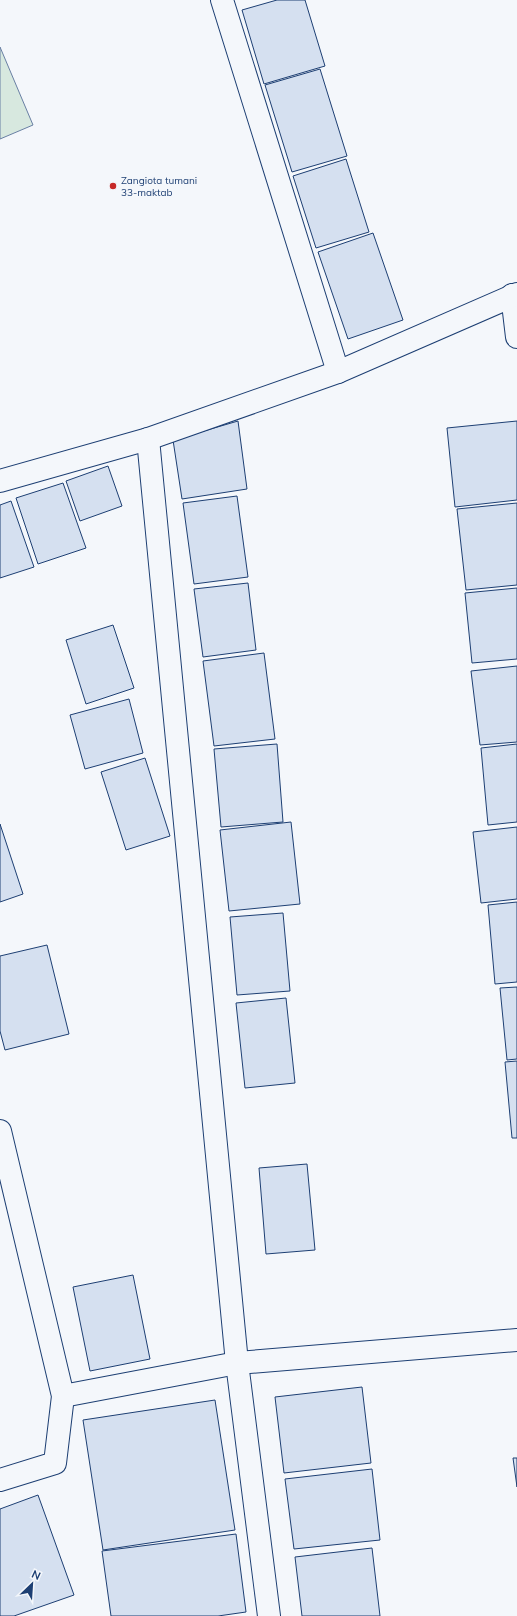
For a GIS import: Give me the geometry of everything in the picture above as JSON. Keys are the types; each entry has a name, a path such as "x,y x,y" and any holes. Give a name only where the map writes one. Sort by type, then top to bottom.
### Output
{"street":[{"path":"222,0 338,372"},
{"path":"0,481 148,439 338,372 515,295 517,338"},
{"path":"148,439 237,1363 269,1616"},
{"path":"0,1131 63,1396 55,1463 0,1480"},
{"path":"63,1396 237,1363 517,1340"}],"shaded area":[{"path":"0,47 33,125 0,139"}],"building":[{"path":"277,0 305,0 325,66 264,84 242,10"},
{"path":"320,69 347,156 292,172 265,85"},
{"path":"346,159 369,232 316,248 293,176"},
{"path":"373,233 403,320 348,339 318,252"},
{"path":"238,421 247,489 182,499 173,440"},
{"path":"517,421 517,500 455,507 447,428"},
{"path":"108,466 122,506 80,521 66,481"},
{"path":"63,483 86,548 38,564 16,498"},
{"path":"237,496 248,577 194,584 183,503"},
{"path":"11,501 34,567 0,578 0,505"},
{"path":"517,503 517,585 466,590 457,509"},
{"path":"248,583 256,650 203,657 194,589"},
{"path":"517,588 517,659 472,663 465,593"},
{"path":"113,625 134,688 86,704 66,640"},
{"path":"264,653 275,739 214,746 203,661"},
{"path":"517,666 517,742 480,745 471,671"},
{"path":"129,699 143,753 85,769 70,715"},
{"path":"277,744 283,822 221,827 214,749"},
{"path":"517,744 517,822 488,825 481,748"},
{"path":"145,758 170,836 126,850 101,772"},
{"path":"291,822 300,904 229,911 220,830"},
{"path":"0,824 23,894 0,902"},
{"path":"517,827 517,899 481,903 473,832"},
{"path":"517,902 517,982 495,984 488,905"},
{"path":"283,913 290,991 237,995 230,917"},
{"path":"47,945 69,1034 5,1050 0,1031 0,956"},
{"path":"517,987 517,1059 507,1060 500,988"},
{"path":"286,998 295,1083 245,1088 236,1003"},
{"path":"517,1061 517,1138 512,1138 505,1062"},
{"path":"307,1164 315,1250 266,1254 259,1168"},
{"path":"133,1275 150,1359 90,1371 73,1287"},
{"path":"362,1387 371,1463 284,1473 275,1397"},
{"path":"215,1400 235,1530 103,1550 83,1420"},
{"path":"513,1458 517,1458 517,1487"},
{"path":"372,1469 380,1540 294,1549 285,1479"},
{"path":"38,1495 74,1595 14,1616 0,1616 0,1509"},
{"path":"236,1534 246,1612 218,1616 111,1616 102,1551"},
{"path":"372,1548 380,1616 302,1616 295,1557"}],"place":[{"name":"Zangiota tumani 33-maktab","path":"113,186"}]}
